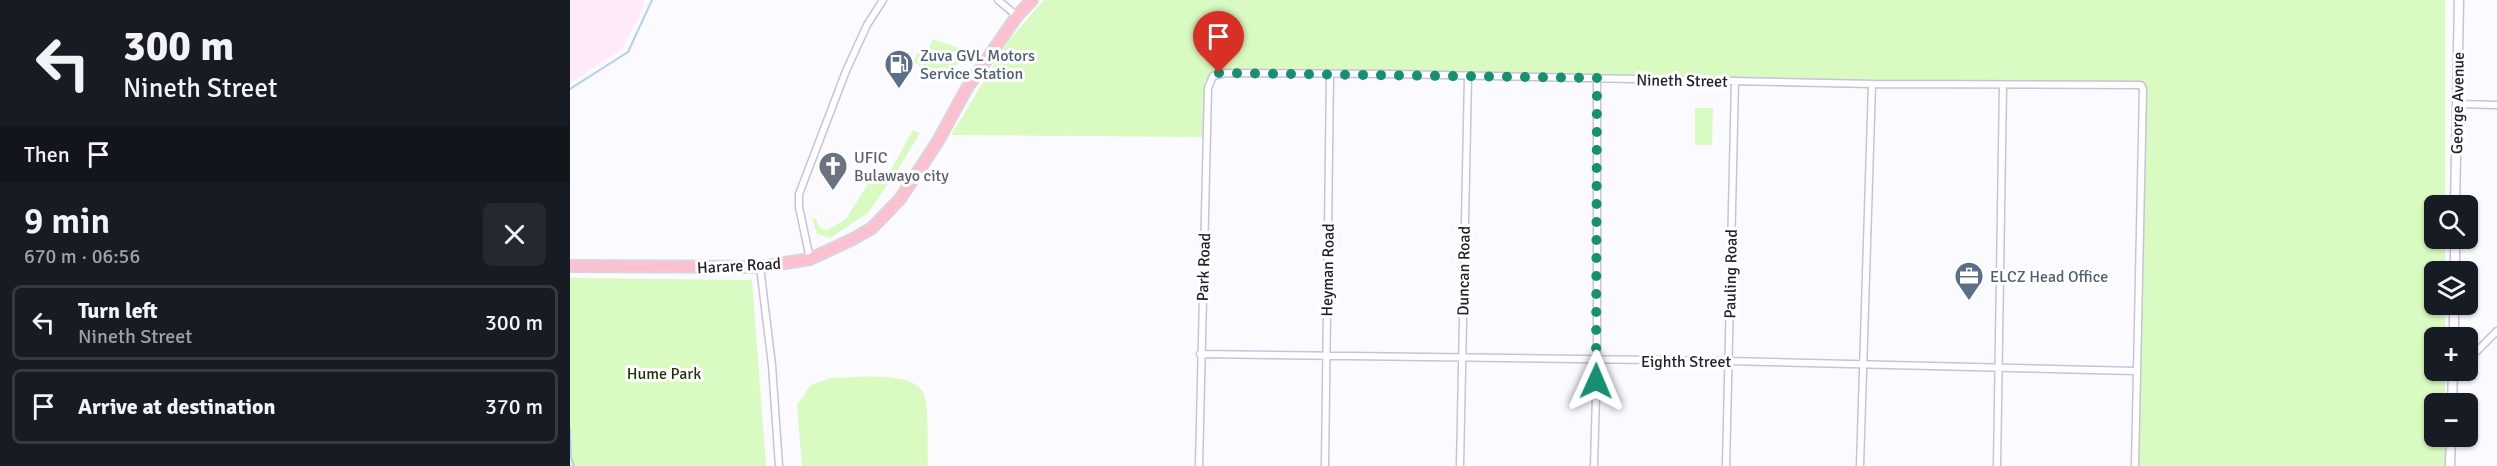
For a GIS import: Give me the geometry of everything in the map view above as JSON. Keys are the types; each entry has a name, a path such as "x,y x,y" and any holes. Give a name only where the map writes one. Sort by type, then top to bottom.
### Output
{"highway":[{"name":"Harare Road","path":"570,266 760,267 810,259 872,228 895,206 938,141 967,88 1017,16 1032,0"}],"main road":[{"name":"George Avenue","path":"2456,195 2459,0"},
{"path":"2450,466 2451,447"}],"street":[{"path":"810,259 799,207 799,194 846,71 867,25 883,0"},
{"path":"999,0 1017,16"},
{"name":"Nineth Street","path":"1219,73 2003,86 2142,85 2135,371"},
{"name":"Park Road","path":"1198,466 1208,88 1211,78 1219,73"},
{"name":"Heyman Road","path":"1325,466 1330,74"},
{"name":"Duncan Road","path":"1460,466 1468,76"},
{"path":"1594,466 1597,360 1597,78"},
{"name":"Pauling Road","path":"1726,466 1735,81"},
{"path":"1860,466 1872,84"},
{"path":"1997,466 2003,86"},
{"path":"2457,104 2497,105"},
{"path":"760,267 779,466"},
{"path":"2478,350 2497,331"},
{"name":"Eighth Street","path":"1200,354 1728,361 2135,371"},
{"path":"2135,371 2135,466"}],"shaded area":[{"path":"570,0 643,0 643,9 622,49 570,83"}],"green space":[{"path":"1044,0 2445,0 2445,195 2424,195 2424,249 2445,249 2445,261 2424,261 2424,315 2445,315 2445,327 2424,327 2424,381 2445,381 2445,393 2424,393 2424,447 2445,447 2445,466 2135,466 2144,83 1859,81 1217,69 1205,81 1203,137 951,135 1009,40"},
{"path":"933,39 961,49 962,56 950,77 943,77 913,62 920,48 927,51"},
{"path":"1695,108 1713,108 1712,145 1695,145"},
{"path":"913,130 920,133 868,213 830,238 817,234 812,218 816,219 820,228 828,230 846,219 876,171 887,177"},
{"name":"Hume Park","path":"570,278 752,280 766,466 570,466"},
{"path":"884,377 911,382 920,388 926,404 928,466 802,466 797,405 811,385 831,378"}],"waterway":[{"path":"570,89 628,52 652,0"},
{"path":"570,429 571,457 574,466"}],"place":[{"name":"Zuva GVL Motors Service Station","path":"899,90"},
{"name":"UFIC Bulawayo city","path":"833,192"},
{"name":"ELCZ Head Office","path":"1969,302"}],"route":[{"path":"1219,73 1597,78 1596,381"}]}
